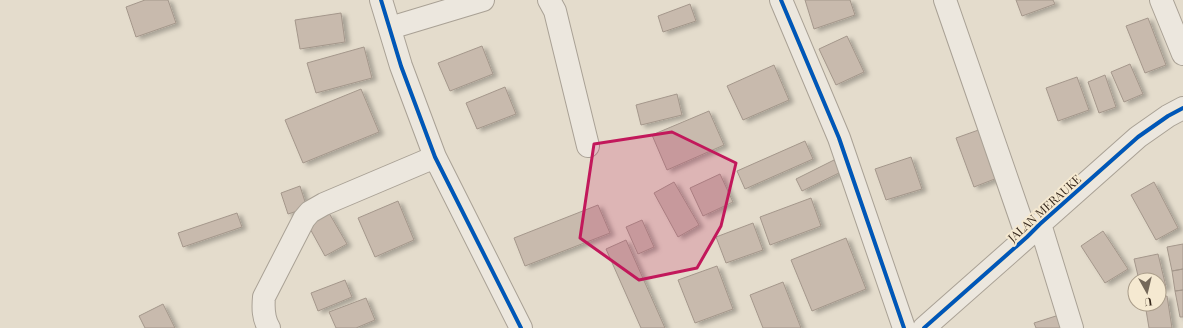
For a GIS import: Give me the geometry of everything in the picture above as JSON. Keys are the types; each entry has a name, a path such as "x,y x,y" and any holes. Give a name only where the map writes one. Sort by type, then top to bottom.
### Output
{"street":[{"path":"381,0 401,66 435,157 521,328"},
{"path":"390,28 483,0"},
{"path":"549,0 554,11 588,146"},
{"path":"781,0 839,138 904,328"},
{"path":"945,0 1072,328"},
{"path":"1161,0 1183,54"},
{"name":"JALAN MERAUKE","path":"924,328 1138,138 1168,116 1183,108"},
{"path":"269,328 264,314 264,297 304,219 310,212 324,204 435,157"}],"highlighted area":[{"path":"672,132 736,163 721,226 697,268 639,280 580,238 594,144"}],"building":[{"path":"145,0 168,0 176,23 136,37 126,7"},
{"path":"805,0 850,0 855,15 814,29"},
{"path":"1016,0 1053,0 1055,4 1022,16"},
{"path":"690,4 696,21 663,32 658,16"},
{"path":"341,13 345,42 300,49 295,20"},
{"path":"1148,18 1166,65 1145,73 1126,26"},
{"path":"847,36 864,72 836,85 819,49"},
{"path":"482,46 493,74 450,91 438,63"},
{"path":"364,47 372,78 316,93 307,63"},
{"path":"1130,64 1143,94 1124,102 1111,72"},
{"path":"774,65 789,100 743,120 727,86"},
{"path":"1105,75 1116,107 1099,113 1088,82"},
{"path":"1077,77 1089,110 1058,121 1046,88"},
{"path":"505,87 516,114 477,129 466,103"},
{"path":"361,89 379,132 303,163 285,120"},
{"path":"677,94 682,115 641,125 636,105"},
{"path":"709,111 724,145 667,170 652,135"},
{"path":"987,127 1005,175 974,187 956,138"},
{"path":"805,141 813,159 745,189 737,171"},
{"path":"911,157 922,189 886,200 875,169"},
{"path":"834,160 841,172 802,191 796,179"},
{"path":"720,174 733,202 703,216 690,188"},
{"path":"674,182 699,225 678,237 654,193"},
{"path":"1154,182 1178,228 1156,240 1131,195"},
{"path":"300,186 307,208 288,214 281,193"},
{"path":"811,198 821,226 770,245 760,217"},
{"path":"398,201 414,240 375,257 358,218"},
{"path":"598,205 610,233 525,266 514,238"},
{"path":"237,213 242,227 183,247 178,233"},
{"path":"329,213 347,244 325,256 308,225"},
{"path":"642,220 654,247 638,254 626,227"},
{"path":"753,223 763,250 726,263 716,237"},
{"path":"1103,231 1128,269 1105,283 1081,246"},
{"path":"846,238 866,289 812,311 791,260"},
{"path":"626,240 665,328 641,328 606,249"},
{"path":"1183,244 1183,269 1172,271 1167,247"},
{"path":"1158,254 1162,272 1137,272 1134,259"},
{"path":"717,266 733,309 695,323 678,280"},
{"path":"1183,269 1183,290 1175,291 1172,271"},
{"path":"345,280 352,297 318,311 311,293"},
{"path":"783,282 801,328 763,328 750,295"},
{"path":"1183,290 1183,317 1180,317 1175,291"},
{"path":"1167,296 1172,328 1149,328 1146,312 1167,312"},
{"path":"366,298 375,320 356,328 336,328 329,312"},
{"path":"163,304 175,328 145,328 139,316"},
{"path":"1059,315 1063,328 1036,328 1034,323"}],"cycle path":[{"path":"381,0 401,66 435,157 521,328"},
{"path":"781,0 839,138 904,328"},
{"path":"924,328 1138,137 1168,116 1183,108"}]}
